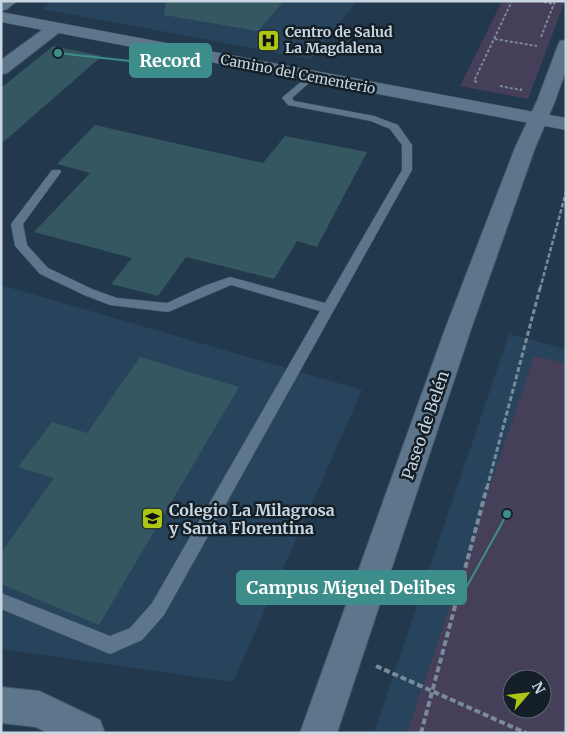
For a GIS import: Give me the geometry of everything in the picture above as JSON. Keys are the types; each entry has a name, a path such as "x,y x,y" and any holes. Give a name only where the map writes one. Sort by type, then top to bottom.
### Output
{"main road":[{"name":"Camino del Cementerio","path":"1,17 566,124"}],"street":[{"path":"1,6 9,1"},
{"path":"1,69 55,28"},
{"name":"Paseo de Belén","path":"318,733 457,332 566,45"},
{"path":"1,705 39,709 87,733"}],"lane":[{"path":"1,601 110,645 136,634 158,609 407,170 407,145 394,127 374,119 291,103 287,98 312,76"},
{"path":"56,172 17,224 21,246 44,271 88,292 115,302 168,308 208,289 230,282 329,308"}],"path":[{"path":"482,83 474,82 512,1"},
{"path":"494,39 537,46 554,2 539,1"},
{"path":"499,86 521,90 524,81"},
{"path":"422,733 566,192"},
{"path":"346,652 526,733"}],"shaded area":[{"name":"Centro de Salud La Magdalena","path":"52,1 357,1 311,59 42,9"},
{"path":"502,1 565,1 528,99 460,86"},
{"name":"Colegio La Milagrosa y Santa Florentina","path":"1,285 362,390 233,682 1,649"},
{"path":"509,334 566,349 566,733 374,733"},
{"path":"534,356 566,363 566,733 407,733"}],"building":[{"path":"166,1 284,1 258,31 164,15"},
{"path":"53,46 102,56 1,144 1,88"},
{"path":"95,125 263,163 285,136 367,152 317,247 297,241 274,279 186,257 158,296 111,284 132,258 34,232 90,173 57,164"},
{"path":"140,357 239,387 99,625 1,584 1,553 54,478 18,467 52,422 87,433"}],"place":[{"name":"Centro de Salud La Magdalena","path":"269,40"},
{"name":"Record","path":"58,53"},
{"name":"Campus Miguel Delibes","path":"507,514"},
{"name":"Colegio La Milagrosa y Santa Florentina","path":"153,519"}]}
